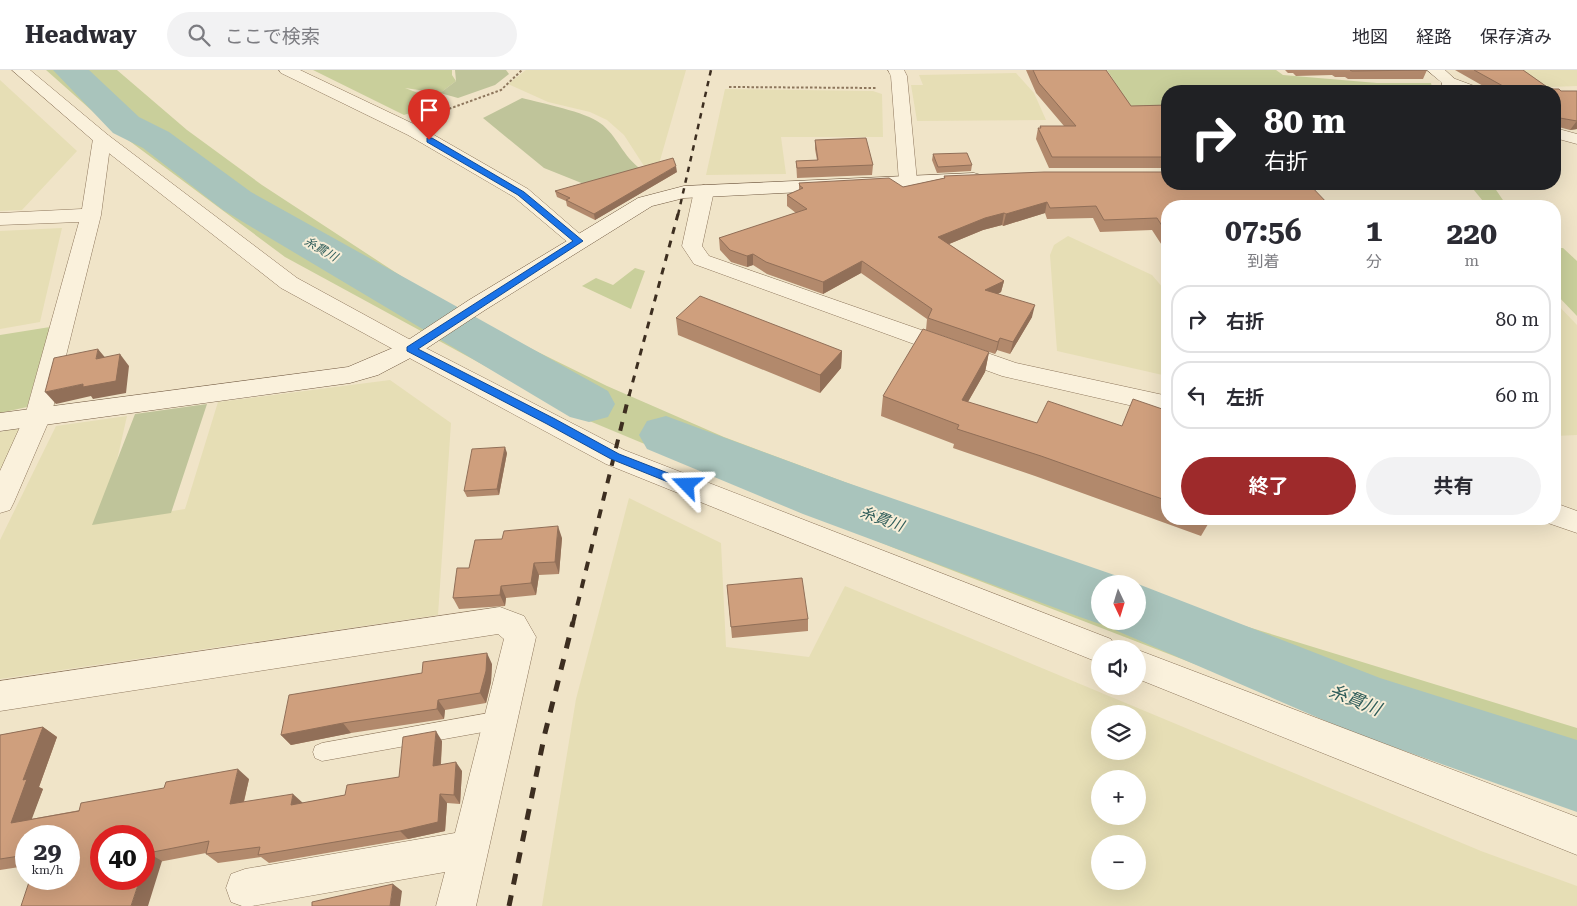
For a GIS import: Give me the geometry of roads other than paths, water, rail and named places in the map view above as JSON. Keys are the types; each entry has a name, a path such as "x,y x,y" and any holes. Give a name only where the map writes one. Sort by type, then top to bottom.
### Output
{"street":[{"path":"20,70 102,139 289,283 418,343 551,422 615,457 1091,645"},
{"path":"287,70 404,126 521,194 578,241"},
{"path":"896,70 899,76 908,181"},
{"path":"1435,70 1448,85"},
{"path":"1561,135 1577,139"},
{"path":"0,502 38,416 91,215 102,139"},
{"path":"0,422 350,375 369,369 418,343 578,241 645,202 684,192 993,178"},
{"path":"704,191 692,246 701,260 1011,370 1161,404"},
{"path":"0,220 91,215"},
{"path":"1561,516 1577,522"},
{"path":"0,696 500,620 513,626 520,637 456,906"},
{"path":"1146,667 1577,836"},
{"path":"245,888 470,849"}],"lane":[{"path":"322,752 500,720"}],"waterway":[{"name":"糸貫川","path":"70,70 126,125 156,140 237,201 589,404"},
{"name":"糸貫川","path":"666,435 824,498 1091,594"},
{"name":"糸貫川","path":"1146,614 1376,709 1577,776"}],"railway":[{"path":"678,215 711,70"},
{"path":"629,396 678,214"},
{"path":"573,623 629,395"},
{"path":"509,906 545,733 573,622"}]}
